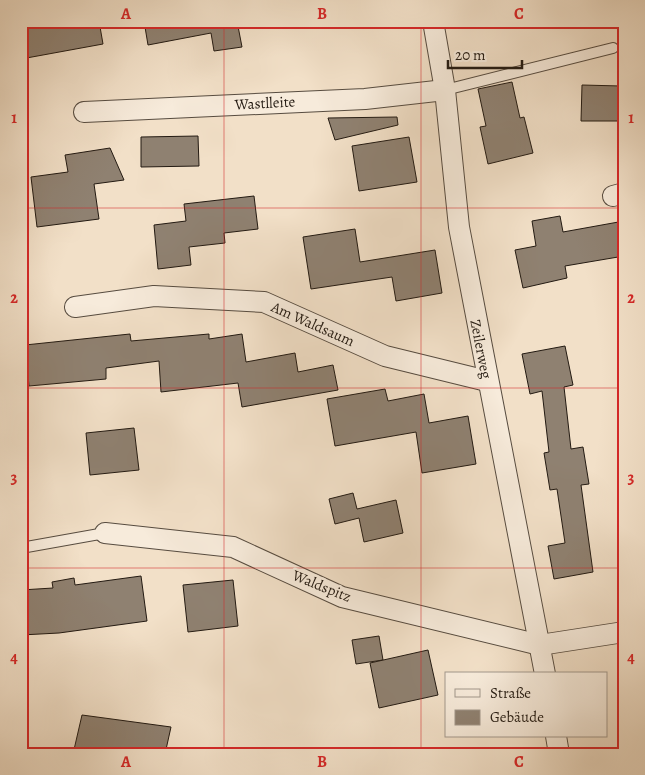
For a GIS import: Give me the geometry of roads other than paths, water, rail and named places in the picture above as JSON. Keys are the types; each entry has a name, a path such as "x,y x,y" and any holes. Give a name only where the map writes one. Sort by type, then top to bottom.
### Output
{"street":[{"name":"Zeilerweg","path":"433,21 445,90 459,227 487,381 545,672"},
{"name":"Wastlleite","path":"84,112 365,99 445,90"},
{"name":"Am Waldsaum","path":"75,307 154,296 264,302 385,356 487,381"},
{"name":"Waldspitz","path":"105,533 233,548 342,597 540,645"},
{"path":"540,645 624,632"},
{"path":"556,738 559,754"}],"lane":[{"path":"445,90 613,48"},
{"path":"21,548 105,533"}]}
